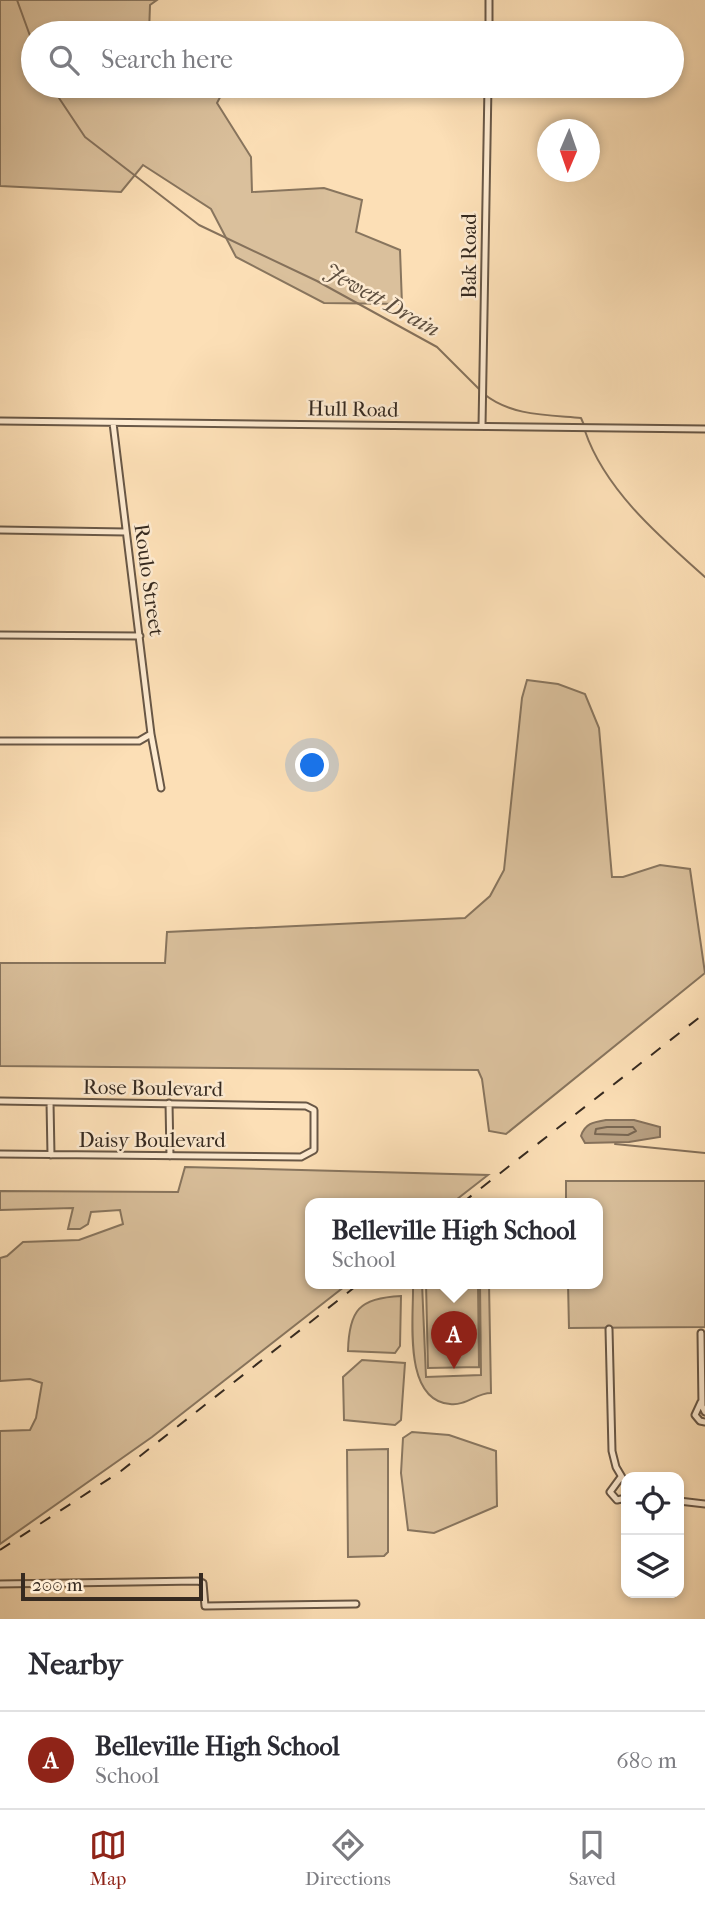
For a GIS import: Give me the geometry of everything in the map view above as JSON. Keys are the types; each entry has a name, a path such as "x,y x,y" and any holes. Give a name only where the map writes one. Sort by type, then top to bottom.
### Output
{"street":[{"path":"489,0 489,21"},
{"name":"Bak Road","path":"482,426 488,98"},
{"name":"Hull Road","path":"0,421 705,429"},
{"name":"Roulo Street","path":"113,423 140,636 148,736 161,788"},
{"path":"0,530 126,532"},
{"path":"0,635 140,636"},
{"path":"0,741 139,741 148,736"},
{"name":"Rose Boulevard","path":"0,1101 306,1106 314,1110 315,1141 314,1150 303,1156"},
{"path":"50,1102 51,1155"},
{"path":"169,1104 170,1156"},
{"name":"Daisy Boulevard","path":"0,1154 303,1156"},
{"path":"609,1329 612,1451 621,1477 610,1492 617,1500 621,1499"},
{"path":"701,1332 702,1400 705,1412"},
{"path":"702,1400 695,1415 700,1422 705,1422"},
{"path":"684,1502 705,1504"},
{"path":"0,1584 198,1581 203,1583 205,1606 356,1604"}],"shaded area":[{"path":"0,0 157,0 150,5 149,21 21,21 21,98 220,98 217,103 251,157 252,192 324,188 362,200 356,232 400,250 402,304 324,303 236,257 211,209 143,165 121,192 0,186"},
{"path":"527,680 558,684 585,694 599,728 612,877 623,877 660,865 690,869 705,973 506,1134 489,1131 482,1079 478,1070 0,1066 0,963 165,963 167,932 465,918 490,896 504,870 522,698"},
{"path":"185,1167 488,1175 458,1198 305,1198 305,1289 341,1289 152,1437 0,1544 0,1431 30,1430 36,1418 42,1383 30,1379 0,1381 0,1258 7,1256 23,1242 79,1240 123,1224 120,1210 91,1212 88,1224 80,1229 68,1229 73,1208 0,1210 0,1191 178,1192"},
{"path":"566,1181 705,1181 705,1327 569,1328 568,1289 603,1289 603,1198 566,1198"},
{"path":"413,1289 422,1289 426,1377 481,1375 480,1289 489,1289 491,1393 456,1404 435,1399 424,1388 417,1373 412,1335"},
{"path":"426,1289 478,1289 479,1367 428,1368"},
{"path":"401,1296 400,1346 395,1353 348,1351 351,1325 359,1309 375,1300"},
{"path":"362,1360 405,1363 401,1420 395,1425 344,1420 343,1377"},
{"path":"412,1432 449,1435 496,1451 497,1506 434,1533 408,1530 401,1473 403,1438"},
{"path":"388,1449 388,1552 384,1556 348,1557 347,1450"}],"water":[{"path":"606,1120 634,1120 660,1127 660,1137 629,1142 585,1143 581,1136 585,1128"}],"waterway":[{"name":"Jewett Drain","path":"17,0 25,21"},
{"name":"Jewett Drain","path":"59,98 85,137 199,225 317,281 437,347 480,390"},
{"name":"Jewett Drain","path":"484,394 506,407 543,415 581,418 584,425"},
{"name":"Jewett Drain","path":"585,431 594,453 620,493 653,529 705,577"},
{"path":"615,1144 705,1153"}],"railway":[{"path":"468,1198 705,1013"},
{"path":"0,1550 121,1471 352,1289"}],"place":[{"name":"Belleville High School","path":"454,1369"}]}
